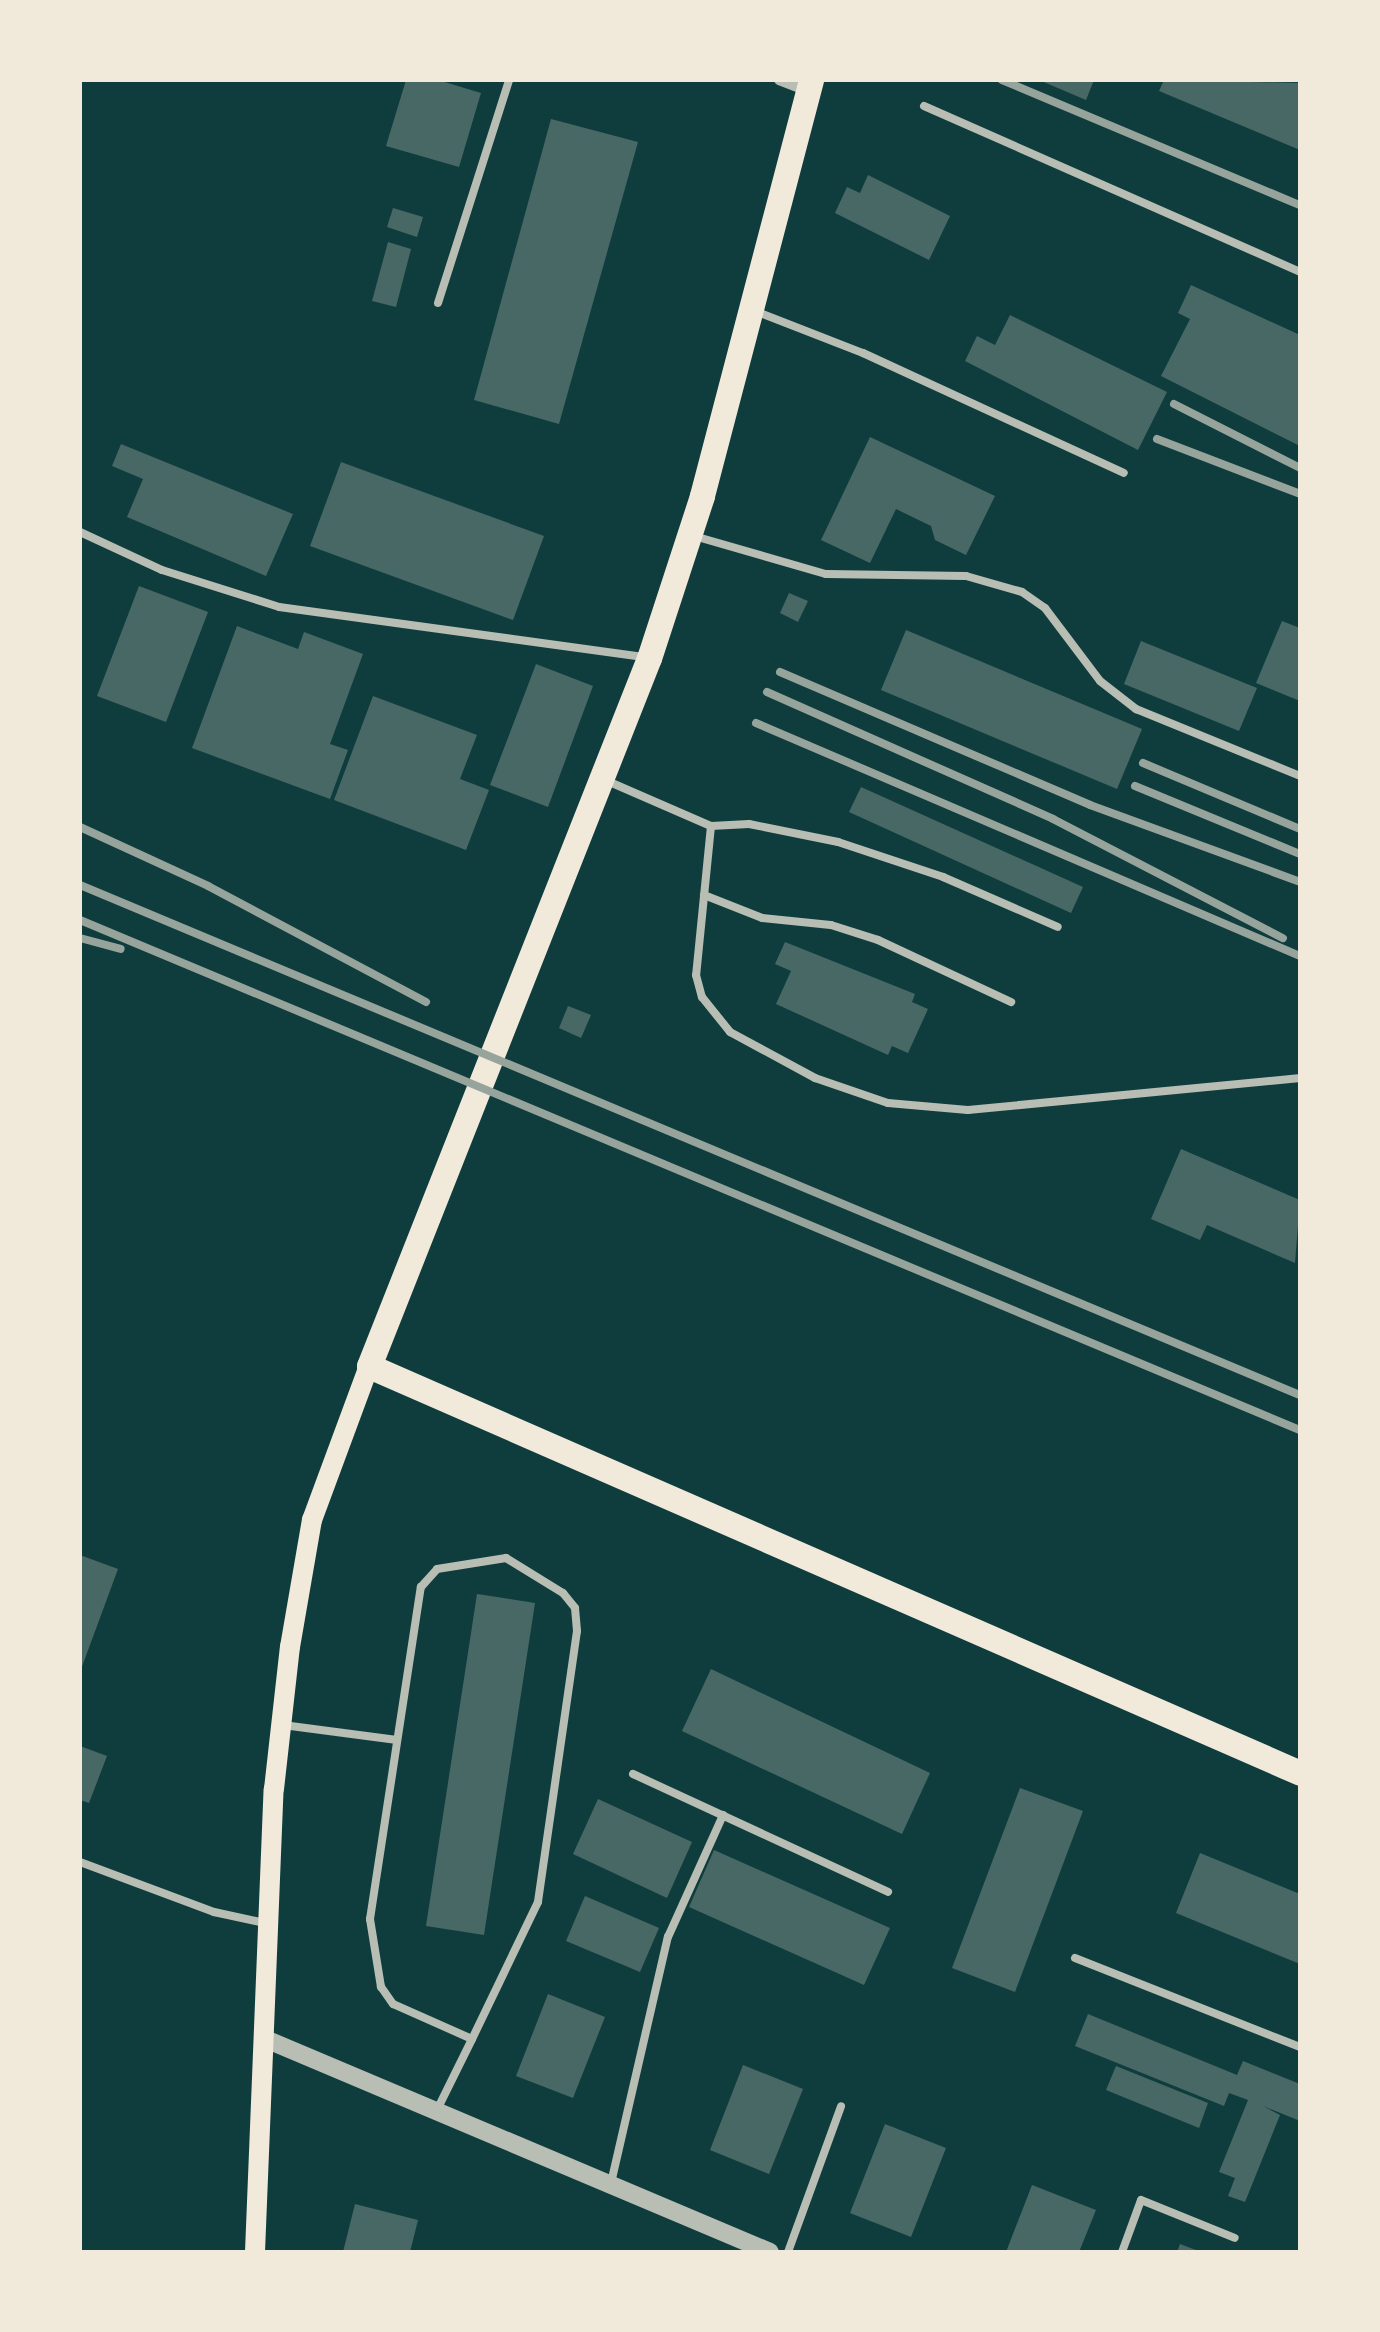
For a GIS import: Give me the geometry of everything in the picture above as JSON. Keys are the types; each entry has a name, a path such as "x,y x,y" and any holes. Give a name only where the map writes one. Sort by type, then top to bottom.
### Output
{"main road":[{"path":"256,2252 268,1924 282,1724 312,1520 649,658 690,534 809,86"},
{"path":"369,1366 1300,1773"}],"street":[{"path":"779,80 809,86"},
{"path":"264,2038 610,2188 770,2252"}],"lane":[{"path":"438,304 509,80"},
{"path":"924,106 1300,272"},
{"path":"751,310 864,353 1124,473"},
{"path":"80,532 162,570 279,607 649,658"},
{"path":"690,534 826,574 966,576 1022,592 1045,608 1100,681 1136,709 1300,776"},
{"path":"604,779 711,826 748,824 857,848 1058,927"},
{"path":"711,826 696,976 712,1014 747,1044 851,1092 888,1103 968,1110 1300,1078"},
{"path":"704,895 762,918 831,925 878,940 1011,1002"},
{"path":"436,2113 472,2039 538,1902 578,1631 574,1608 563,1593 506,1558 428,1575 397,1740 370,1919 381,1988 393,2004 472,2039"},
{"path":"282,1724 397,1740"},
{"path":"633,1774 888,1892"},
{"path":"610,2188 668,1936 723,1815"},
{"path":"80,1862 214,1912 268,1924"},
{"path":"1075,1958 1300,2047"},
{"path":"788,2252 841,2106"},
{"path":"1122,2252 1142,2200 1234,2238"}],"building":[{"path":"406,80 438,80 481,93 459,167 386,146"},
{"path":"1039,80 1094,80 1086,100"},
{"path":"1164,80 1300,83 1300,150 1159,91"},
{"path":"551,119 638,142 559,424 474,400"},
{"path":"868,175 950,216 929,260 835,213 847,187 860,193"},
{"path":"393,208 423,217 417,237 387,227"},
{"path":"388,242 411,249 396,307 372,301"},
{"path":"1191,285 1300,335 1300,446 1161,376 1190,319 1178,313"},
{"path":"1010,315 1167,392 1138,450 965,361 977,336 995,345"},
{"path":"870,437 995,496 966,555 935,540 931,526 896,509 870,563 821,540"},
{"path":"121,444 293,514 266,576 127,517 143,479 112,466"},
{"path":"341,462 544,536 513,620 310,546"},
{"path":"139,586 208,612 166,722 97,696"},
{"path":"789,593 808,601 798,622 780,613"},
{"path":"1282,621 1300,628 1300,701 1256,683"},
{"path":"237,626 298,649 304,632 363,654 330,744 348,750 330,799 192,748"},
{"path":"906,630 1142,729 1117,789 881,690"},
{"path":"1141,641 1257,688 1239,731 1124,684"},
{"path":"536,664 593,686 548,807 490,785"},
{"path":"373,696 477,735 460,779 489,790 466,850 334,800"},
{"path":"861,787 1083,887 1071,913 849,812"},
{"path":"785,942 915,994 912,1002 928,1009 908,1053 892,1046 888,1055 776,1004 791,971 775,964"},
{"path":"568,1006 591,1015 581,1038 559,1028"},
{"path":"1181,1149 1300,1200 1295,1263 1207,1225 1200,1240 1151,1219"},
{"path":"80,1555 118,1569 80,1672"},
{"path":"477,1594 535,1603 484,1935 426,1926"},
{"path":"711,1669 930,1773 902,1834 682,1731"},
{"path":"80,1746 107,1756 89,1803 80,1800"},
{"path":"1020,1788 1083,1811 1015,1992 952,1968"},
{"path":"598,1799 692,1842 667,1898 573,1854"},
{"path":"714,1850 890,1928 864,1985 689,1907"},
{"path":"1200,1853 1300,1894 1300,1964 1176,1913"},
{"path":"585,1896 659,1928 640,1972 566,1941"},
{"path":"548,1994 605,2017 573,2098 516,2076"},
{"path":"1088,2014 1237,2075 1243,2061 1300,2084 1300,2121 1263,2106 1280,2115 1245,2202 1228,2196 1235,2178 1219,2172 1248,2100 1229,2093 1224,2106 1075,2046"},
{"path":"743,2065 803,2089 769,2174 710,2150"},
{"path":"1116,2066 1208,2103 1199,2128 1106,2090"},
{"path":"885,2124 946,2148 911,2237 850,2213"},
{"path":"1032,2185 1096,2210 1079,2252 1006,2252"},
{"path":"355,2204 418,2220 410,2252 343,2252"},
{"path":"1180,2244 1201,2252 1177,2252"}],"railway":[{"path":"1002,80 1300,205"},
{"path":"1174,404 1300,468"},
{"path":"1157,439 1300,494"},
{"path":"780,672 1090,805 1300,882"},
{"path":"767,692 1053,819 1283,938"},
{"path":"756,723 1300,956"},
{"path":"1143,763 1300,829"},
{"path":"1135,786 1300,854"},
{"path":"80,827 208,886 426,1002"},
{"path":"80,885 1300,1395"},
{"path":"80,920 1300,1430"},
{"path":"80,938 121,949"}]}
